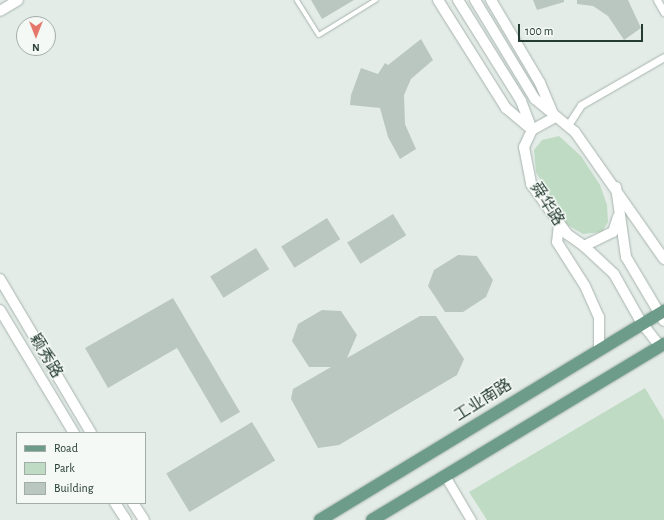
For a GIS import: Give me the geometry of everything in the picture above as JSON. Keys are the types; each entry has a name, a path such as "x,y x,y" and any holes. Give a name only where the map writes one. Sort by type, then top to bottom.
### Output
{"main road":[{"path":"0,11 18,0"},
{"path":"438,0 506,108 532,130"},
{"path":"458,0 521,101 532,130"},
{"path":"475,0 535,98 555,117 568,125 615,185 664,259"},
{"path":"491,0 540,83 555,117"},
{"path":"532,130 555,117"},
{"name":"舜华路","path":"532,130 524,147 531,184 567,234 584,246 614,274 641,322 662,345"},
{"path":"615,185 626,257 662,315"},
{"path":"584,246 613,232 619,215"},
{"path":"559,224 556,242 598,317 599,350"},
{"name":"颖秀路","path":"0,279 91,432"},
{"name":"颖秀路","path":"0,310 73,432"},
{"name":"工业南路","path":"320,520 599,350 641,322 662,315"},
{"path":"372,520 662,345"},
{"path":"116,504 126,520"},
{"path":"134,504 144,520"}],"street":[{"path":"657,0 664,12"},
{"path":"568,125 581,106 664,57"},
{"path":"445,476 471,520"}],"lane":[{"path":"298,0 319,35 376,0"}],"green space":[{"path":"559,136 581,156 600,185 607,205 608,222 602,232 583,234 566,224 536,172 534,150 542,140"},
{"path":"645,388 664,420 664,520 487,520 469,492"}],"building":[{"path":"311,0 354,0 322,19"},
{"path":"533,0 564,0 564,2 537,10"},
{"path":"577,0 628,0 641,28 624,40 608,16 593,6 577,4"},
{"path":"421,39 433,60 411,79 404,95 405,124 416,149 400,159 388,137 380,108 350,105 351,95 361,68 378,74 385,63 388,65"},
{"path":"393,214 406,235 360,264 347,243"},
{"path":"327,218 340,239 294,268 281,247"},
{"path":"256,248 269,269 223,298 210,277"},
{"path":"458,255 477,256 493,280 486,297 463,312 445,312 428,286 434,270"},
{"path":"173,298 240,412 221,423 177,348 108,388 85,348"},
{"path":"322,310 341,311 357,335 347,358 420,316 436,316 464,359 457,375 339,445 318,448 291,399 293,389 331,367 309,367 292,341 298,324"},
{"path":"252,422 275,461 189,512 166,474"}]}
